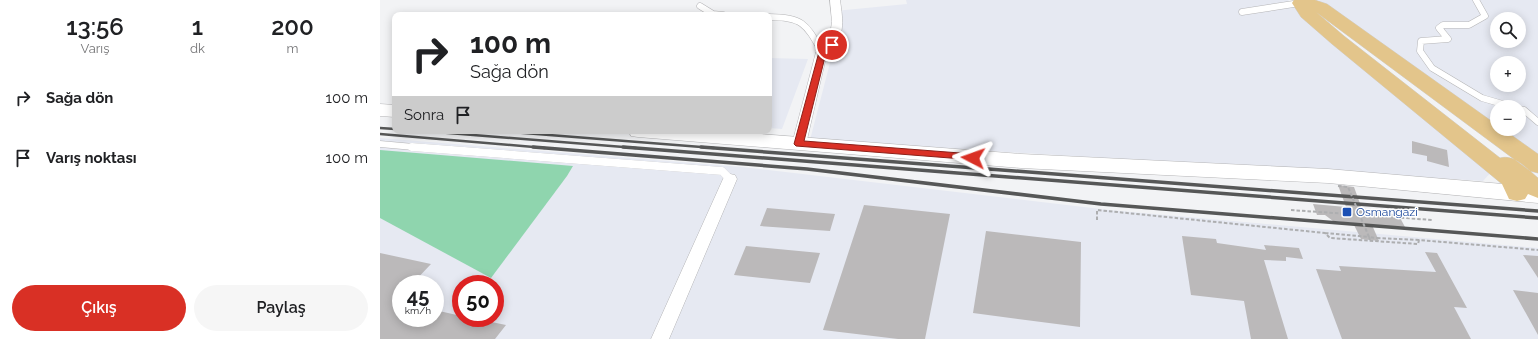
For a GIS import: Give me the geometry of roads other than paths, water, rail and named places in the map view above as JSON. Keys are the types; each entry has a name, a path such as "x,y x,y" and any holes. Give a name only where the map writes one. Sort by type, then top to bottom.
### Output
{"main road":[{"path":"1302,1 1538,190"},
{"path":"1302,1 1321,8 1538,166"},
{"path":"1302,1 1307,13 1338,40 1511,179 1517,193"},
{"path":"1355,43 1538,176"},
{"path":"380,110 392,111"},
{"path":"675,134 1020,161 1328,176 1538,195"}],"street":[{"path":"799,144 822,52 832,45 837,33 835,0"},
{"path":"660,339 730,179"}],"lane":[{"path":"1476,0 1485,16 1469,25 1443,24 1439,28 1448,40 1421,41 1420,51 1432,68 1482,98 1490,100"},
{"path":"1242,12 1302,1"},
{"path":"700,6 710,12"},
{"path":"772,17 789,17 801,22 810,30 822,52"},
{"path":"1526,112 1538,122"},
{"path":"380,144 722,171 730,179"}],"railway":[{"path":"380,128 392,129"},
{"path":"380,134 537,147"},
{"path":"461,134 636,148"},
{"path":"537,134 712,148"},
{"path":"533,147 537,147"},
{"path":"537,147 807,169 1101,204 1538,239"},
{"path":"537,147 545,148"},
{"path":"623,147 1538,218"},
{"path":"701,147 712,148"},
{"path":"712,148 1538,211"}],"place":[{"name":"Osmangazi","path":"1347,212"}]}
